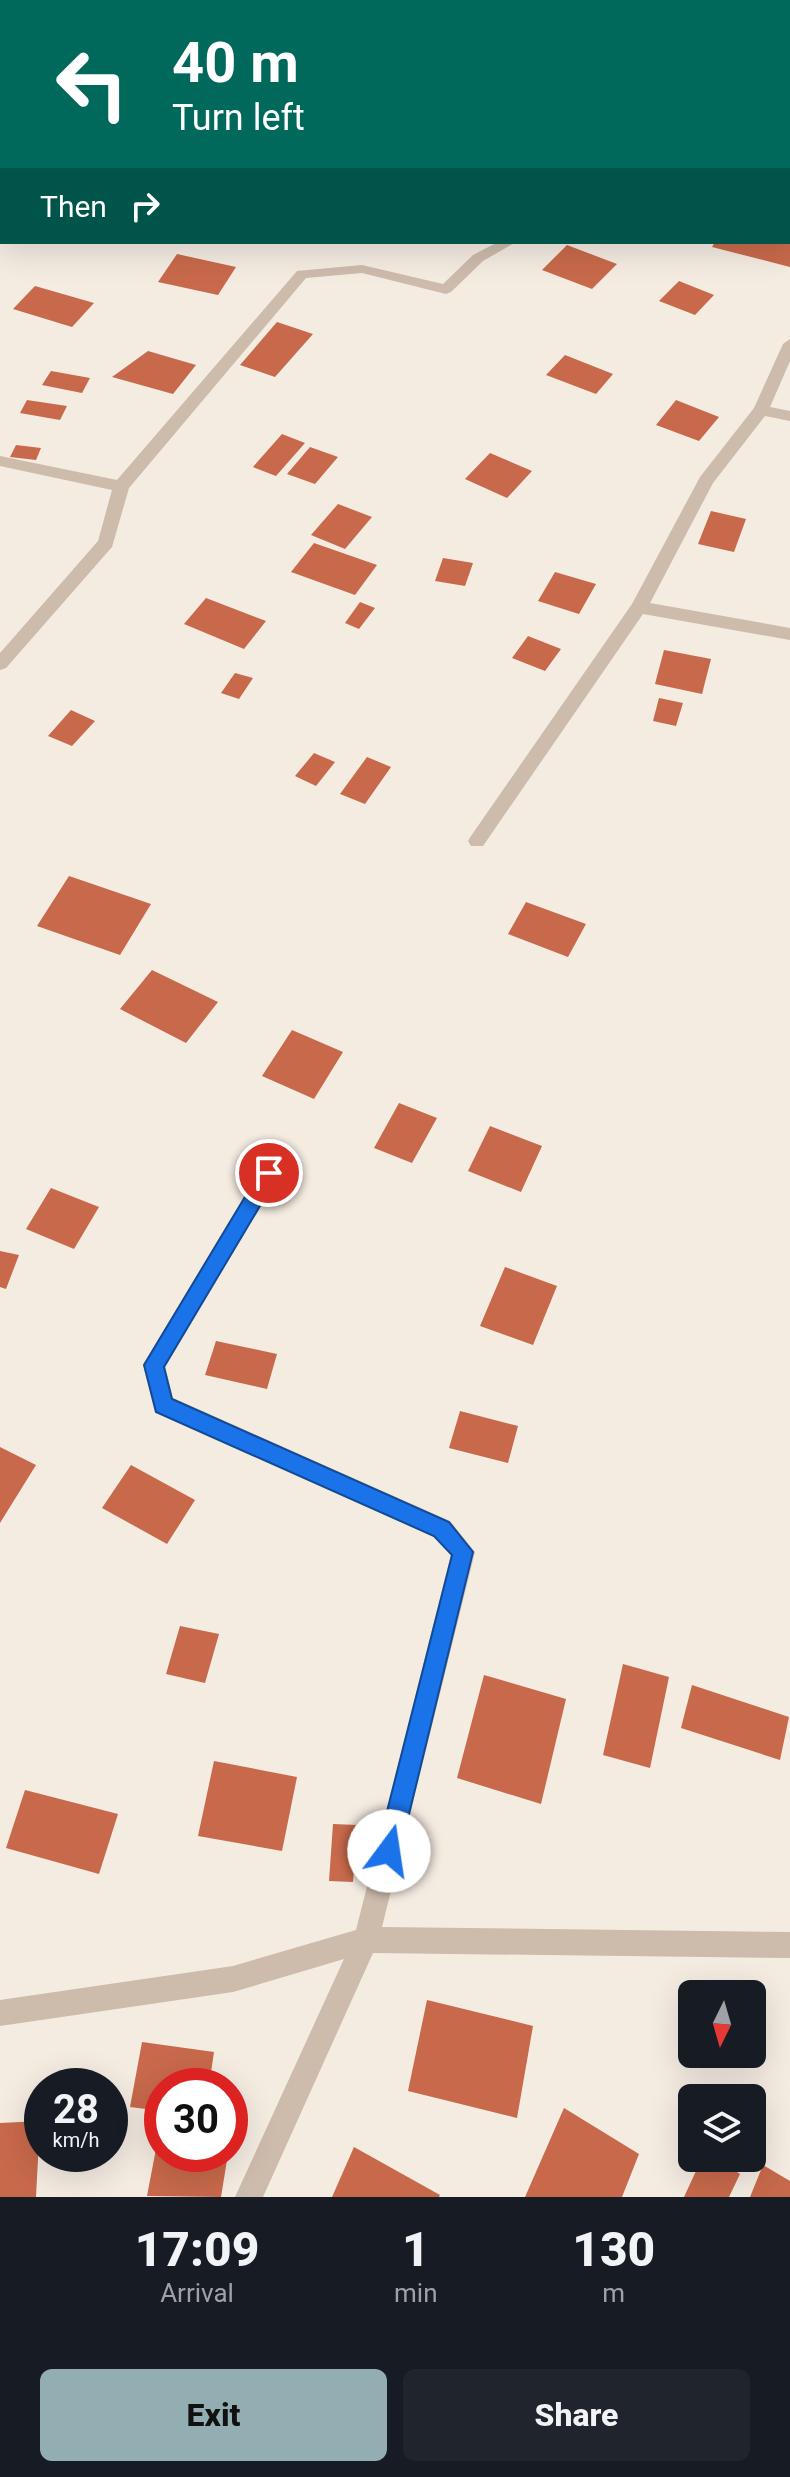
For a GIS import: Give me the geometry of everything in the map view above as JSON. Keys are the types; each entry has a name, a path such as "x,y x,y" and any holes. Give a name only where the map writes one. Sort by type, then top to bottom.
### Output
{"street":[{"path":"0,664 106,543 121,486 302,274 362,269 446,289 478,258 505,244"},
{"path":"477,841 639,607 706,481 761,410 790,344"},
{"path":"761,410 790,416"},
{"path":"0,461 121,486"},
{"path":"639,607 790,634"},
{"path":"249,2197 366,1940 463,1552 442,1529 163,1405 154,1365 269,1173"},
{"path":"0,2013 233,1979 366,1940 790,1945"}],"building":[{"path":"714,244 790,244 790,267 712,247"},
{"path":"567,245 617,264 592,289 542,270"},
{"path":"177,254 236,267 218,295 158,282"},
{"path":"679,281 714,295 695,315 659,301"},
{"path":"35,286 94,303 72,327 13,309"},
{"path":"277,322 313,334 275,377 240,365"},
{"path":"148,351 196,365 173,394 112,377"},
{"path":"565,355 613,374 596,394 546,375"},
{"path":"51,371 90,378 82,393 42,385"},
{"path":"27,400 67,406 60,420 20,413"},
{"path":"676,400 719,417 699,441 656,425"},
{"path":"282,434 305,443 276,476 253,467"},
{"path":"16,445 41,448 36,460 10,457"},
{"path":"310,447 338,457 315,484 287,474"},
{"path":"490,453 532,471 507,498 465,479"},
{"path":"338,504 372,517 345,549 311,535"},
{"path":"711,511 746,519 734,552 698,544"},
{"path":"314,543 377,565 355,595 291,572"},
{"path":"443,558 473,563 465,586 435,581"},
{"path":"555,572 596,584 579,614 538,601"},
{"path":"206,598 266,621 244,649 184,624"},
{"path":"360,602 375,608 359,629 345,623"},
{"path":"528,636 561,649 545,671 512,658"},
{"path":"664,650 711,659 702,694 655,684"},
{"path":"235,673 253,678 239,699 221,693"},
{"path":"659,698 683,703 676,726 653,721"},
{"path":"71,710 95,721 72,746 48,736"},
{"path":"314,753 335,762 316,786 295,776"},
{"path":"367,757 391,767 365,804 340,794"},
{"path":"69,876 151,904 120,955 37,926"},
{"path":"526,902 586,924 568,957 508,934"},
{"path":"152,970 218,1002 186,1043 120,1009"},
{"path":"292,1030 343,1052 314,1099 262,1076"},
{"path":"399,1103 437,1118 412,1163 374,1148"},
{"path":"490,1126 542,1146 521,1192 468,1171"},
{"path":"51,1188 99,1207 74,1249 26,1229"},
{"path":"0,1251 19,1255 6,1289 0,1287"},
{"path":"505,1267 557,1286 533,1345 480,1326"},
{"path":"216,1341 277,1354 267,1389 205,1375"},
{"path":"460,1411 518,1426 508,1463 449,1448"},
{"path":"0,1447 36,1465 0,1523"},
{"path":"131,1465 195,1500 167,1544 102,1508"},
{"path":"180,1626 219,1634 205,1683 166,1674"},
{"path":"623,1664 669,1677 650,1768 603,1755"},
{"path":"484,1675 566,1699 541,1804 457,1778"},
{"path":"692,1685 789,1717 780,1760 681,1728"},
{"path":"214,1761 297,1777 282,1851 198,1836"},
{"path":"25,1790 118,1814 99,1874 6,1848"},
{"path":"333,1824 357,1825 353,1882 329,1881"},
{"path":"427,2000 533,2026 517,2118 408,2091"},
{"path":"142,2042 214,2052 212,2068 144,2068 144,2109 130,2107"},
{"path":"564,2108 639,2154 622,2197 525,2197"},
{"path":"24,2122 24,2172 37,2172 36,2197 0,2197 0,2123"},
{"path":"354,2147 440,2195 439,2197 332,2197"},
{"path":"766,2167 790,2181 790,2197 750,2197 760,2172 766,2172"},
{"path":"152,2172 225,2172 221,2197 147,2196"},
{"path":"696,2172 740,2174 729,2197 684,2197"}],"route":[{"path":"269,1173 154,1365 163,1405 442,1529 463,1552 389,1851"}]}
